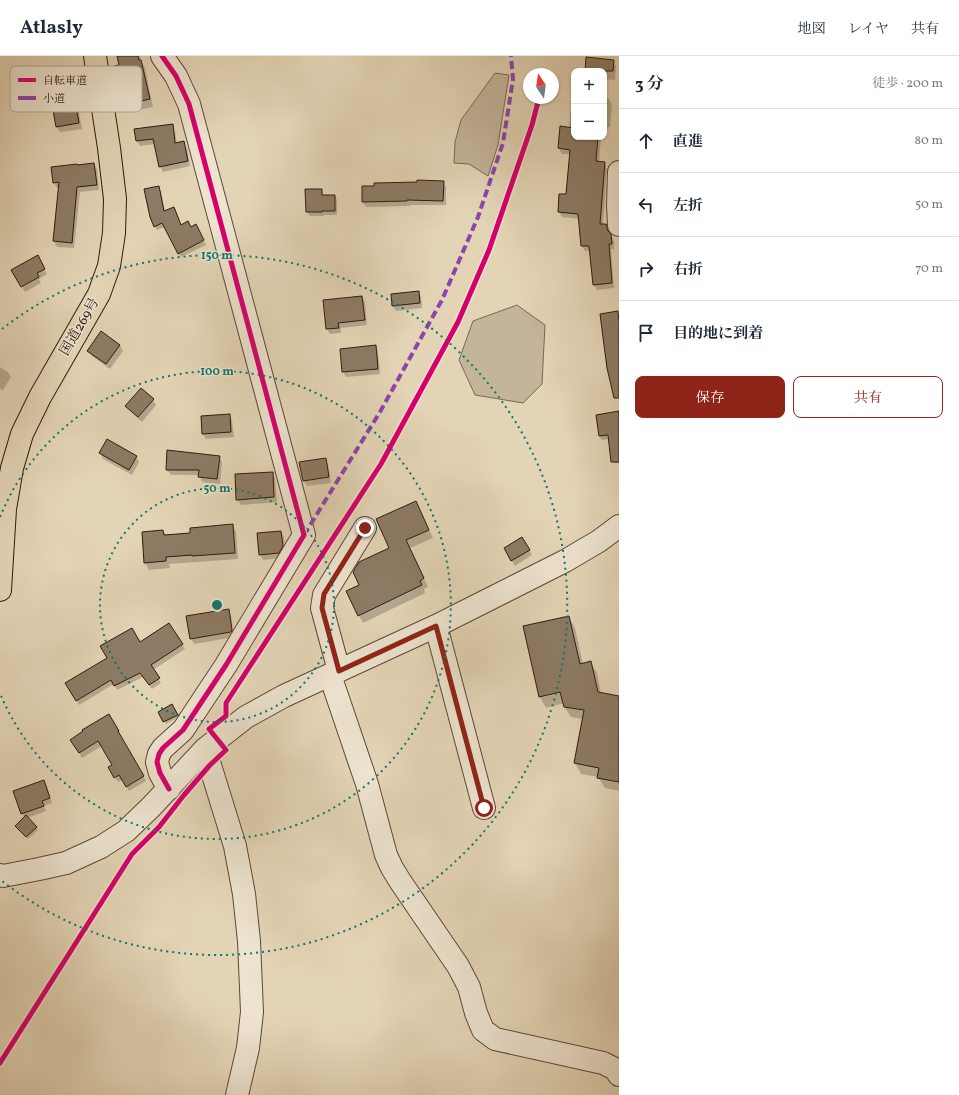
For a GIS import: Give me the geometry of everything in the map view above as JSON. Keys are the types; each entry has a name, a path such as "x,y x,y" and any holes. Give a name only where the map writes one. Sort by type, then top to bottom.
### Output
{"highway":[{"name":"国道269号","path":"95,56 97,66"},
{"name":"国道269号","path":"0,590 5,509 4,486 12,468 22,434 40,397 99,294 108,266 114,233 115,199 104,112"}],"street":[{"path":"162,56 176,76 189,104 304,535 217,678 183,730 163,748 159,754 157,762 160,773 169,789"},
{"path":"619,172 619,212"},
{"path":"0,875 3,876 66,863 101,847 126,831 169,789 206,749 246,717 284,696 436,626 565,561 619,526"},
{"path":"365,528 324,594 322,608 334,673 367,784 386,855 392,868 458,966 469,987 476,1013 483,1030 495,1038 603,1063 615,1069 619,1075"},
{"path":"436,626 484,808"},
{"path":"206,749 235,846 244,894 249,941 252,1012 248,1048 238,1095"}],"shaded area":[{"path":"495,73 509,75 498,145 488,176 469,164 454,163 455,142 461,120"},
{"path":"517,305 545,325 542,384 523,403 475,395 459,360 473,321"}],"building":[{"path":"117,56 138,56 139,60 141,60 150,99 142,101 142,66 114,66 119,65"},
{"path":"586,57 614,60 613,71 607,71 607,68 585,68"},
{"path":"53,112 77,112 79,123 56,127"},
{"path":"173,124 175,143 184,141 188,161 159,167 153,139 136,141 134,129"},
{"path":"560,126 571,128 571,140 598,140 596,161 605,162 600,224 606,224 608,231 611,234 612,244 609,244 612,283 593,285 589,246 581,246 578,214 558,212 559,194 566,194 570,150 558,148"},
{"path":"94,163 97,185 77,187 72,243 53,241 59,182 53,183 51,167"},
{"path":"417,180 444,181 443,201 407,200 362,202 362,186 374,186 374,183 417,182"},
{"path":"159,186 164,211 174,207 181,225 188,221 191,227 196,224 204,240 178,254 162,223 154,227 150,217 144,189"},
{"path":"305,189 322,189 322,195 335,195 335,211 306,212"},
{"path":"38,255 45,269 37,273 39,277 21,287 11,270"},
{"path":"419,291 420,303 392,306 391,294"},
{"path":"362,296 365,320 338,323 339,328 326,329 323,300"},
{"path":"618,311 619,398 614,398 607,368 600,314"},
{"path":"101,331 120,345 106,364 87,351"},
{"path":"376,345 378,369 342,372 340,349"},
{"path":"141,388 154,399 138,417 125,406"},
{"path":"619,411 619,462 611,462 608,435 599,436 596,415"},
{"path":"230,414 231,432 202,434 201,416"},
{"path":"107,439 137,456 129,470 99,453"},
{"path":"167,450 220,456 217,479 198,477 199,470 166,470"},
{"path":"326,458 329,477 303,481 299,462"},
{"path":"273,472 274,497 236,500 235,474"},
{"path":"416,501 429,530 406,540 424,578 420,581 422,585 358,616 346,591 359,585 353,572 359,562 389,548 376,519"},
{"path":"233,524 235,553 166,557 166,561 144,563 142,532 163,530 164,535 190,533 190,528"},
{"path":"281,531 283,546 279,553 259,555 257,533"},
{"path":"522,537 530,550 511,561 504,548"},
{"path":"229,609 231,632 190,639 186,616"},
{"path":"569,616 580,664 591,661 598,692 619,696 619,782 597,778 599,768 574,763 584,710 564,707 560,692 539,697 523,626"},
{"path":"169,623 183,644 151,665 160,678 149,685 140,673 114,686 111,680 76,701 65,683 107,658 100,646 132,628 140,642"},
{"path":"172,704 178,715 163,722 158,712"},
{"path":"109,714 144,776 126,787 119,775 114,778 108,767 112,765 98,741 79,753 70,740 83,731 82,730"},
{"path":"44,780 50,798 42,801 44,806 21,814 13,791"},
{"path":"26,815 37,827 26,837 15,826"}],"marked path":[{"path":"304,535 380,412 442,300 478,217 503,143 513,79 511,56"}],"cycle path":[{"path":"162,56 176,76 189,104 304,535 226,665 183,730 163,748 159,754 157,762 160,773 169,789"},
{"path":"0,1063 132,854 159,827 210,765 226,750 209,729 226,716 226,703 381,464 458,322 489,250 532,125 537,104"}],"route":[{"path":"365,528 324,594 322,608 339,671 436,626 484,808"}]}
